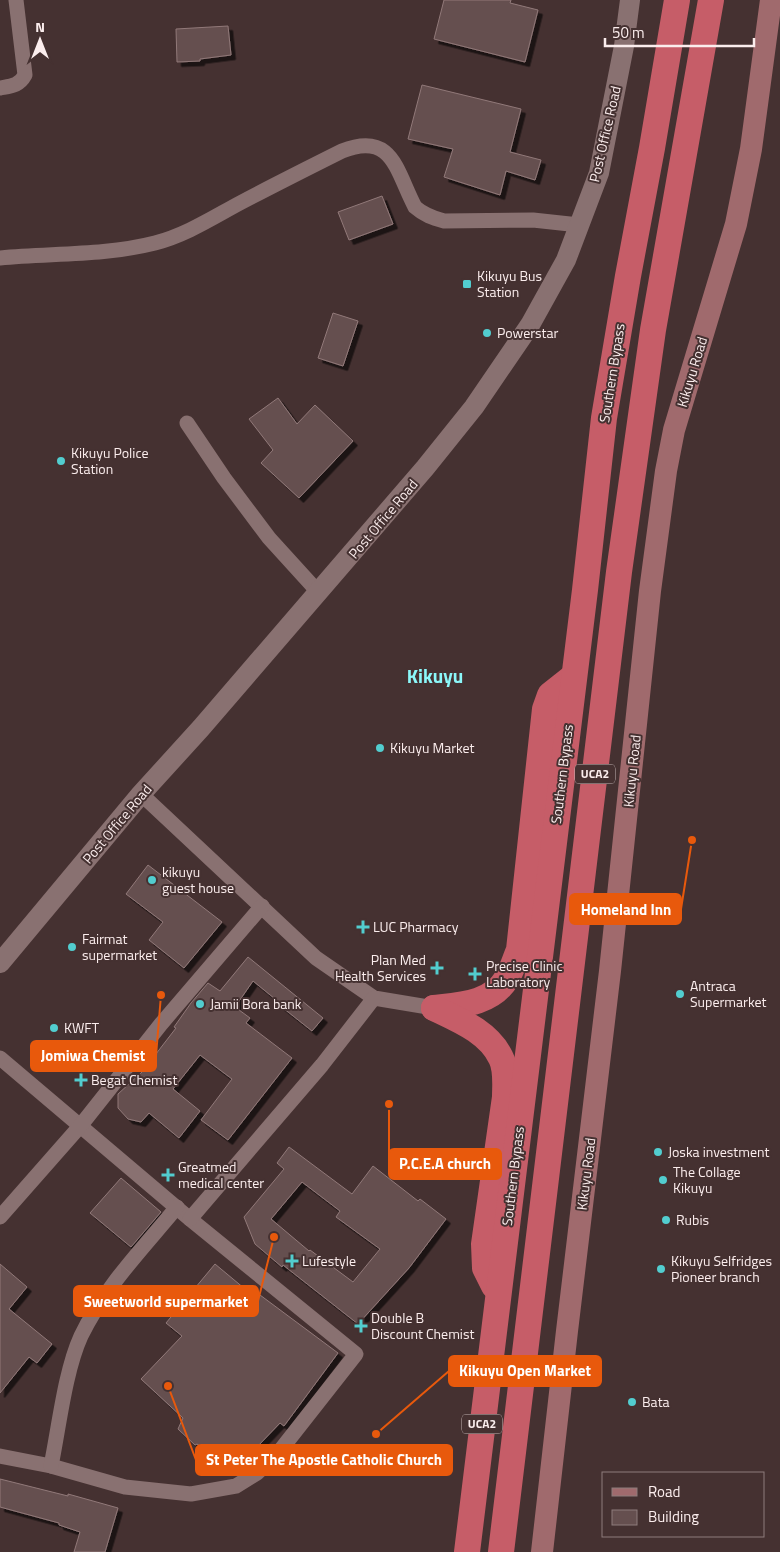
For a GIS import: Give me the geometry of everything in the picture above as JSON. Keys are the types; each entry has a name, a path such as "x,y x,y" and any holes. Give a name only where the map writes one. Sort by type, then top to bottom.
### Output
{"highway":[{"name":"Southern Bypass","path":"467,1552 604,418 677,0"},
{"name":"UCA2","path":"501,1552 621,563 653,330 710,0"},
{"path":"434,1008 478,1001 500,988 508,978 519,950 545,709 550,695 574,676"},
{"path":"434,1008 477,1031 491,1042 502,1060 505,1097 484,1244 485,1268 498,1296"}],"main road":[{"name":"Kikuyu Road","path":"542,1552 612,961 650,592 666,471 674,430 734,233 751,149 771,0"}],"street":[{"path":"0,88 14,86 25,75 22,36 16,0"},
{"name":"Post Office Road","path":"2,956 141,794 319,593 425,468 474,408 530,325 566,260 598,173 624,46 630,0"},
{"path":"0,258 82,254 128,248 181,235 356,145 368,145 383,149 391,156 415,207 431,217 444,221 533,220 579,225"},
{"path":"187,423 224,478 269,538 319,593"},
{"path":"141,794 316,958 374,998 434,1008"},
{"path":"0,1217 81,1125 161,1024 262,906"},
{"path":"190,1218 322,1065 374,998"},
{"path":"0,1058 190,1218 356,1354 279,1452 257,1473 236,1486 191,1494 125,1487 51,1466 0,1456"},
{"path":"51,1466 69,1374 81,1337 100,1302 177,1207"}],"building":[{"path":"444,0 511,0 510,3 538,10 525,62 434,39"},
{"path":"228,26 231,55 200,59 200,61 177,62 176,29"},
{"path":"422,85 521,109 510,152 541,160 535,180 506,171 500,195 444,177 453,149 408,139"},
{"path":"382,196 393,224 349,240 338,212"},
{"path":"333,313 358,321 343,366 318,358"},
{"path":"278,398 297,424 315,405 353,441 299,498 261,463 273,450 249,419"},
{"path":"148,865 222,922 184,968 149,940 163,922 126,894"},
{"path":"248,957 323,1018 312,1031 253,981 235,1007 250,1018 246,1023 292,1058 228,1140 201,1120 232,1079 200,1055 173,1089 200,1111 179,1138 149,1113 141,1122 128,1119 118,1108 118,1094 142,1072 176,1028 174,1027 191,1003 208,983 220,991"},
{"path":"289,1147 352,1194 373,1166 418,1201 420,1199 446,1219 409,1268 358,1324 283,1265 282,1267 255,1244 244,1217 284,1169 277,1163","holes":["302,1182 340,1211 336,1217 380,1249 353,1282 309,1251 271,1219"]},
{"path":"121,1178 161,1212 131,1247 90,1213"},
{"path":"0,1264 27,1287 9,1309 52,1344 37,1363 29,1357 0,1393"},
{"path":"215,1264 257,1299 260,1295 338,1353 284,1426 280,1423 235,1470 197,1444 195,1445 178,1429 183,1418 141,1379 182,1336 166,1323"},
{"path":"0,1479 68,1496 68,1494 118,1508 105,1552 74,1552 80,1532 59,1525 59,1523 0,1507"}],"place":[{"name":"Kikuyu Bus Station","path":"467,284"},
{"name":"Powerstar","path":"487,333"},
{"name":"Kikuyu Police Station","path":"61,461"},
{"name":"Kikuyu Market","path":"380,748"},
{"name":"Homeland Inn","path":"692,840"},
{"name":"kikuyu guest house","path":"152,880"},
{"name":"LUC Pharmacy","path":"363,927"},
{"name":"Fairmat supermarket","path":"72,947"},
{"name":"Plan Med Health Services","path":"437,968"},
{"name":"Precise Clinic Laboratory","path":"475,974"},
{"name":"Antraca Supermarket","path":"680,994"},
{"name":"Jomiwa Chemist","path":"161,995"},
{"name":"Jamii Bora bank","path":"200,1004"},
{"name":"KWFT","path":"54,1028"},
{"name":"Begat Chemist","path":"81,1080"},
{"name":"P.C.E.A church","path":"389,1104"},
{"name":"Joska investment","path":"658,1152"},
{"name":"Greatmed medical center","path":"168,1175"},
{"name":"The Collage Kikuyu","path":"663,1180"},
{"name":"Rubis","path":"666,1220"},
{"name":"Sweetworld supermarket","path":"274,1237"},
{"name":"Lufestyle","path":"292,1261"},
{"name":"Kikuyu Selfridges Pioneer branch","path":"661,1269"},
{"name":"Double B Discount Chemist","path":"361,1326"},
{"name":"St Peter The Apostle Catholic Church","path":"168,1386"},
{"name":"Bata","path":"632,1402"},
{"name":"Kikuyu Open Market","path":"376,1434"}],"district":[{"name":"Kikuyu","path":"435,676"}]}
